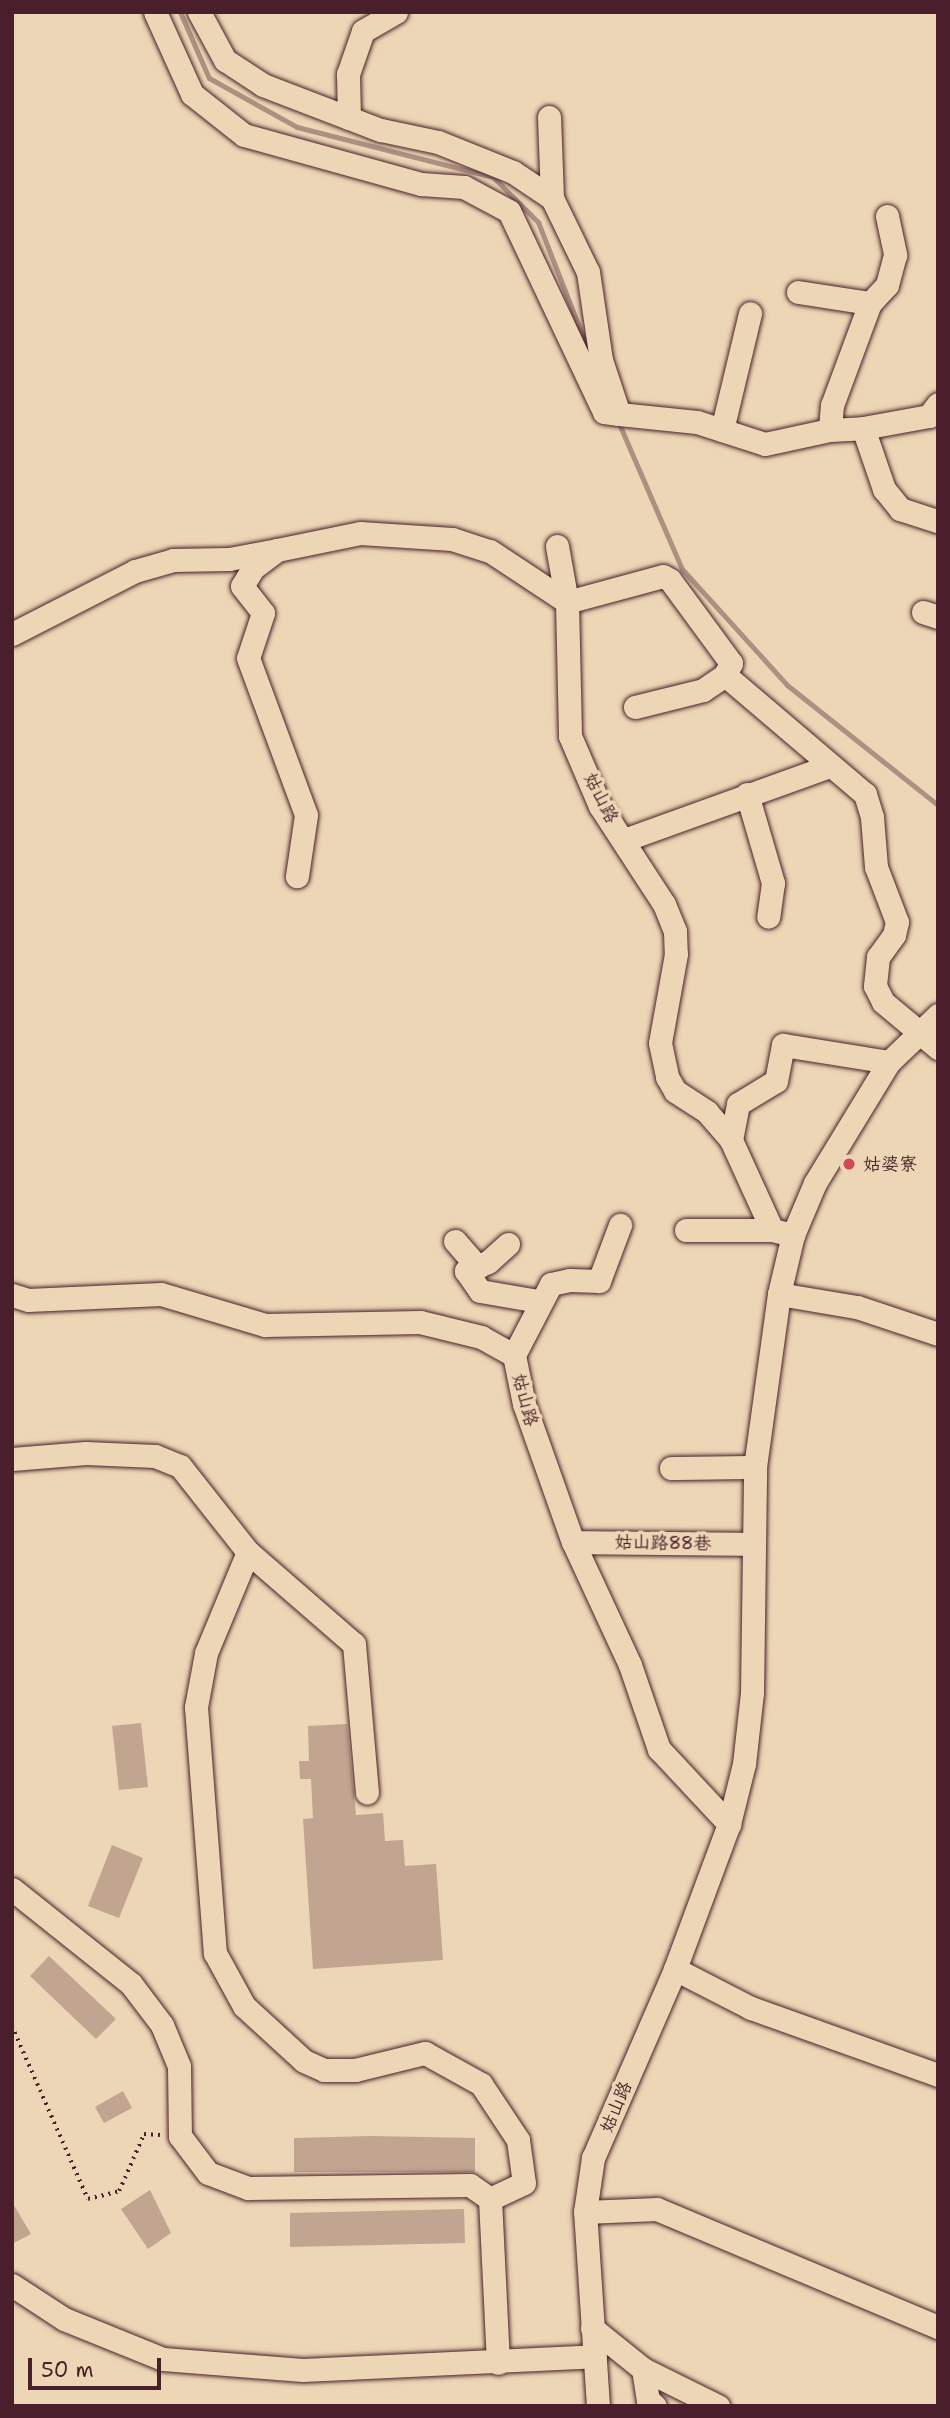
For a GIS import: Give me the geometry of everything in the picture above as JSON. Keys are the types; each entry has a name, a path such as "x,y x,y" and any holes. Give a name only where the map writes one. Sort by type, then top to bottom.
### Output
{"street":[{"path":"155,12 192,94 244,135 421,184 464,187 509,211 604,412 697,422 765,444 830,430 863,428 929,416 938,404"},
{"path":"200,12 225,60 263,85 381,130 438,142 513,172 552,198"},
{"path":"349,118 348,74 363,31 396,12"},
{"path":"549,117 552,198 588,272 601,360 619,414"},
{"path":"830,430 832,405 870,303 887,285 895,255 887,216"},
{"path":"798,292 870,303"},
{"path":"722,430 750,313"},
{"path":"863,428 884,489 900,509 938,521"},
{"path":"12,634 135,571 173,560 229,559 360,533 452,539 502,558 567,602 663,576 731,663 725,675 703,690 635,707"},
{"name":"姑山路","path":"557,545 570,631 567,724 600,806 664,904 675,931 676,954 660,1043 665,1071 675,1091 707,1112 731,1140 782,1233"},
{"path":"277,550 253,568 242,586 263,613 248,658 306,815 297,876"},
{"path":"725,675 870,803 876,867 897,922 894,935 878,957 875,986 883,1002 928,1042"},
{"path":"624,840 829,766"},
{"path":"747,794 773,883 768,918"},
{"name":"姑山路","path":"598,2406 585,2212 593,2158 675,1969 729,1824 744,1764 752,1693 755,1467 779,1294 782,1233 889,1062 928,1042 938,1015"},
{"path":"731,1140 738,1104 776,1081 783,1045 889,1062"},
{"path":"514,1356 538,1301 551,1284 570,1280 599,1282 620,1225"},
{"path":"686,1230 782,1233"},
{"path":"455,1241 478,1266"},
{"path":"508,1244 478,1266 466,1271 480,1291 538,1301"},
{"name":"姑山路","path":"12,1295 28,1300 161,1294 265,1325 419,1322 481,1337 514,1356 524,1404 573,1542 630,1665 659,1749 729,1824"},
{"path":"779,1294 858,1307 938,1334"},
{"path":"12,1459 86,1453 155,1456 180,1466 248,1552 354,1644 367,1792"},
{"path":"671,1468 755,1467"},
{"name":"姑山路88巷","path":"573,1542 753,1544"},
{"path":"248,1552 206,1653 196,1707 215,1953 244,2006 304,2062 324,2070 355,2070 425,2053 481,2084 518,2140 524,2183 490,2199"},
{"path":"12,1889 131,1984 162,2025 179,2066 180,2136 208,2173 248,2188 470,2185 490,2199"},
{"path":"675,1969 751,2008 938,2076"},
{"path":"490,2199 498,2363"},
{"path":"585,2212 657,2209 938,2327"},
{"path":"12,2285 64,2319 163,2359 303,2370 498,2363 595,2356"},
{"path":"592,2328 643,2369 718,2406"},
{"path":"643,2369 648,2400 656,2406"}],"path":[{"path":"12,2026 88,2199 119,2191 144,2134 180,2136"}],"building":[{"path":"141,1723 148,1787 119,1790 112,1726"},
{"path":"347,1724 356,1815 383,1813 385,1841 403,1840 405,1866 436,1864 443,1960 313,1969 303,1819 313,1818 311,1779 300,1779 299,1761 309,1761 308,1726"},
{"path":"112,1845 143,1858 119,1918 88,1906"},
{"path":"49,1956 116,2019 96,2039 30,1976"},
{"path":"123,2091 132,2108 104,2123 95,2107"},
{"path":"294,2138 475,2138 475,2172 294,2172"},
{"path":"150,2190 171,2233 148,2249 121,2209"},
{"path":"12,2202 31,2234 12,2244"},
{"path":"464,2209 465,2243 290,2247 290,2213"}],"waterway":[{"path":"180,12 209,78 297,127 493,177 538,222 589,352"},
{"path":"617,419 682,569 787,685 938,805"}],"place":[{"name":"姑婆寮","path":"849,1164"}]}
